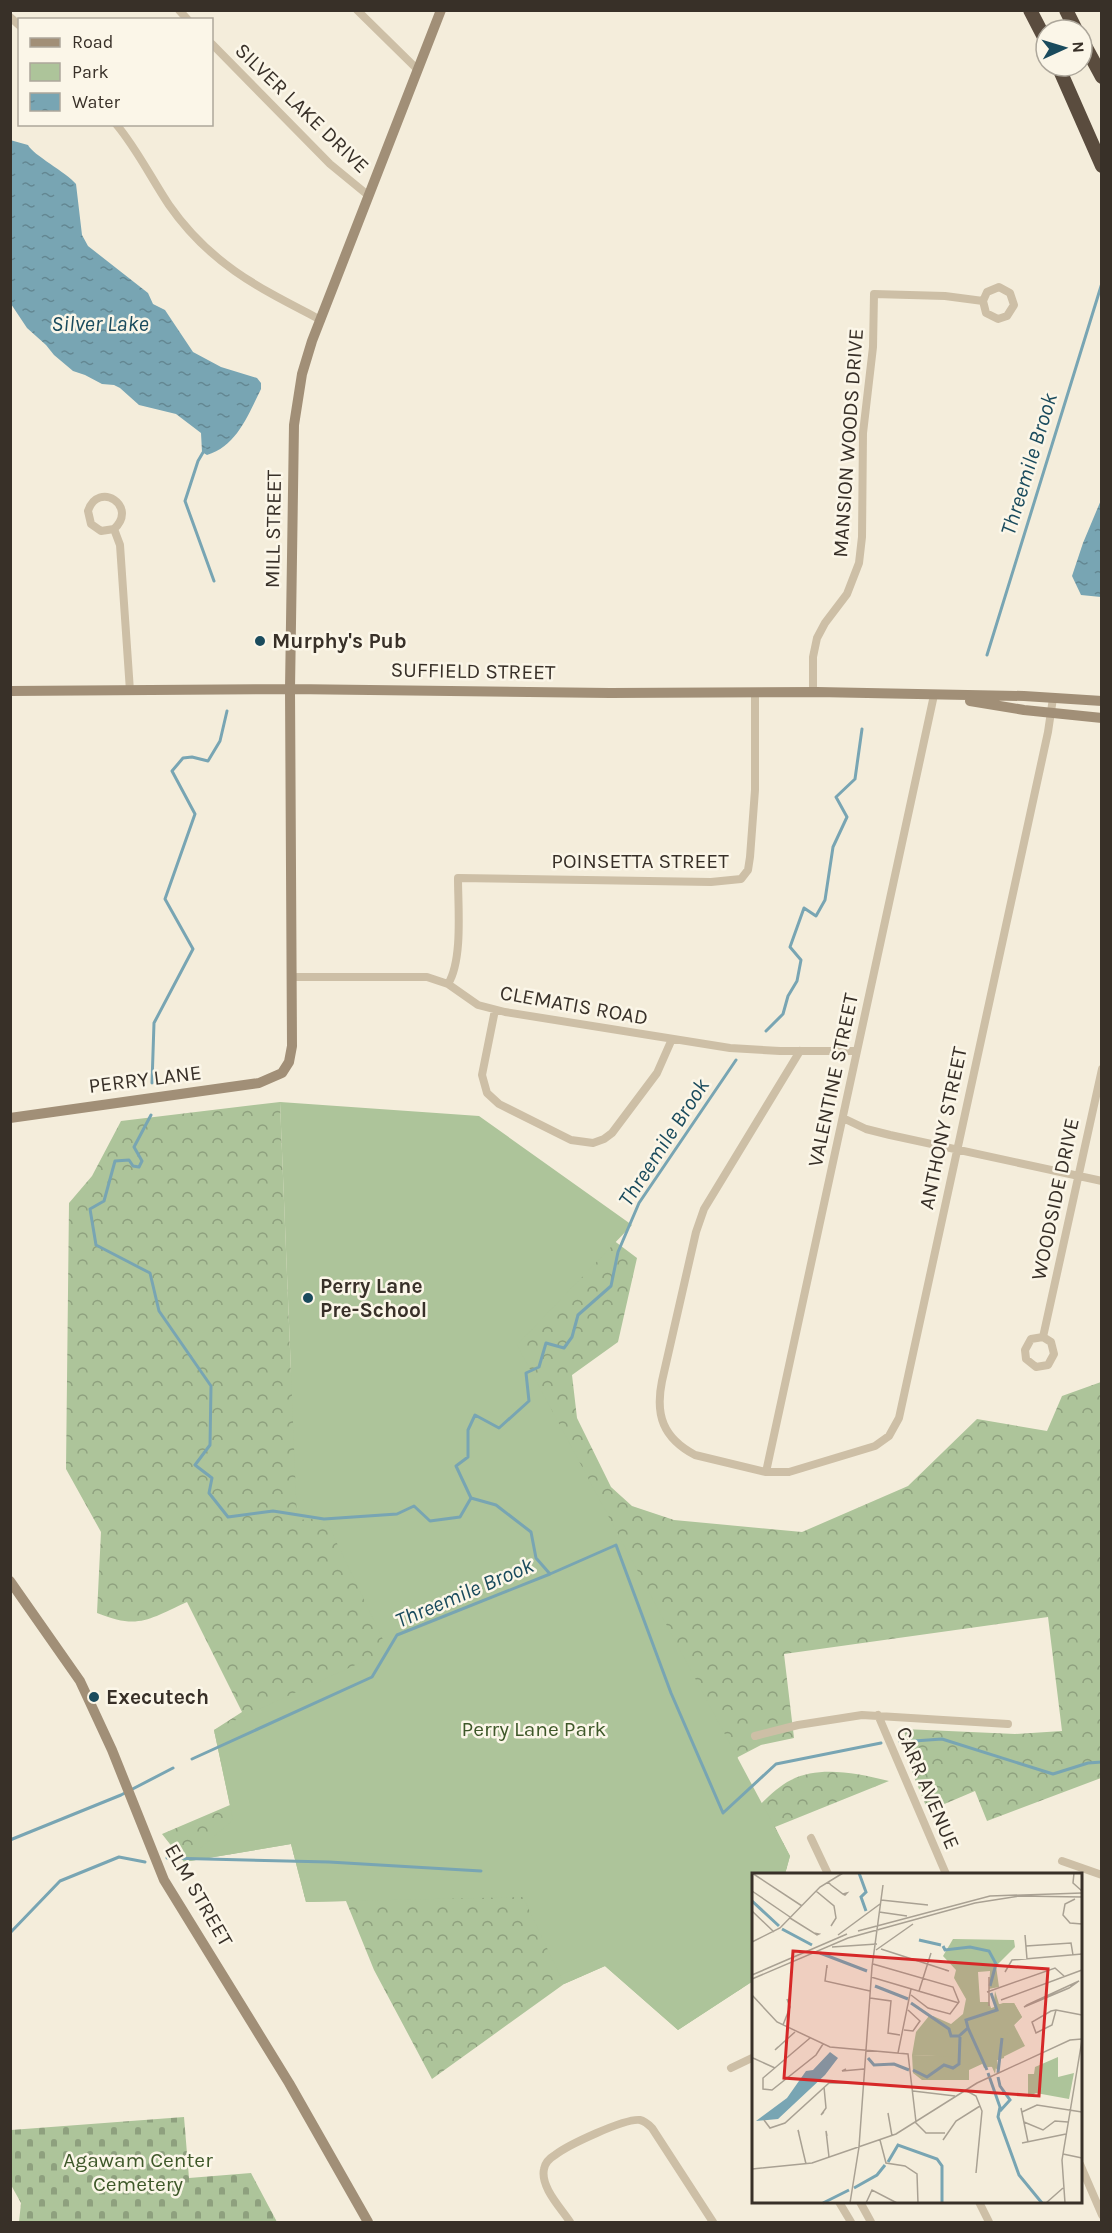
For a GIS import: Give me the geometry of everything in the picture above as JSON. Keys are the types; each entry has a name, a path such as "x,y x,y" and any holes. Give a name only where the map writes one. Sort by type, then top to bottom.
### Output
{"highway":[{"path":"1094,63 1101,77"},
{"path":"1064,78 1101,166"},
{"path":"1065,78 1101,146"}],"street":[{"path":"357,10 418,70"},
{"name":"MILL STREET","path":"282,1073 289,1062 291,1052 289,836 294,425 302,374 321,320 441,10"},
{"name":"SILVER LAKE DRIVE","path":"213,45 330,164 369,196"},
{"path":"118,126 140,156 170,206 223,263 248,282 321,320"},
{"path":"1002,288 1010,293 1014,305 1007,316 994,318 986,313 983,301 989,290 1002,288"},
{"name":"MANSION WOODS DRIVE","path":"813,693 813,657 817,638 825,623 847,594 859,563 862,537 863,433 873,347 874,294 938,295 983,301"},
{"path":"107,497 118,503 122,515 121,522 114,529 101,531 90,524 88,511 95,500 107,497"},
{"path":"114,529 120,545 130,690"},
{"name":"SUFFIELD STREET","path":"10,691 290,689 813,693 1101,701"},
{"name":"POINSETTA STREET","path":"448,984 457,957 458,878 718,882 736,881 744,876 749,866 755,790 755,693"},
{"name":"SUFFIELD STREET","path":"934,695 1050,713 1101,718"},
{"name":"VALENTINE STREET","path":"766,1472 934,695"},
{"name":"ANTHONY STREET","path":"800,1051 704,1209 696,1232 660,1393 661,1418 667,1430 684,1449 695,1455 766,1472 789,1472 867,1449 883,1442 894,1430 899,1418 1053,698"},
{"name":"CLEMATIS ROAD","path":"292,977 427,977 448,984 478,1005 495,1010 730,1048 857,1051"},
{"path":"495,1010 483,1075 487,1093 499,1104 571,1140 582,1143 598,1142 612,1133 657,1073 672,1039"},
{"name":"WOODSIDE DRIVE","path":"1043,1337 1101,1069"},
{"name":"PERRY LANE","path":"10,1118 259,1083 282,1073"},
{"path":"843,1118 878,1132 1101,1181"},
{"name":"WOODSIDE DRIVE","path":"1043,1337 1051,1342 1054,1354 1048,1365 1035,1366 1026,1359 1025,1346 1034,1338 1043,1337"},
{"name":"ELM STREET","path":"10,1581 80,1682 164,1880 289,2083 368,2223"},
{"path":"755,1736 815,1722 878,1715 1008,1724"},
{"name":"CARR AVENUE","path":"878,1715 945,1873"},
{"path":"811,1838 827,1873"},
{"path":"1062,1861 1101,1875"},
{"path":"731,2068 752,2058"},
{"path":"570,2223 545,2181 543,2172 546,2163 558,2153 612,2126 639,2120 652,2128 713,2223"},
{"path":"1082,2169 1101,2215"},
{"path":"840,2203 851,2223"},
{"path":"861,2203 871,2223"},
{"path":"979,2203 989,2223"}],"green space":[{"path":"280,1102 291,1373 468,1131 637,1258 618,1342 572,1375 577,1418 611,1487 632,1506 674,1520 802,1532 908,1486 977,1419 1047,1431 1062,1396 1101,1382 1101,1778 987,1821 975,1791 928,1811 912,1772 904,1729 1015,1734 1062,1731 1048,1617 784,1654 794,1738 761,1745 738,1757 722,1782 748,1817 779,1787 803,1775 840,1772 889,1781 775,1827 790,1856 785,1873 752,1873 752,1982 678,2030 605,1966 564,1984 432,2079 374,1970 346,1901 306,1902 291,1844 184,1862 162,1834 230,1805 214,1730 242,1712 187,1602 144,1620 123,1621 97,1613 101,1532 66,1469 69,1203 92,1176 121,1121"},
{"name":"Perry Lane Park","path":"280,1102 479,1116 632,1225 517,1345 790,1856 785,1873 752,1873 752,1982 678,2030 605,1966 564,1984 523,1897 306,1902 291,1844 184,1862 233,1820 214,1730 388,1650 325,1518 297,1520"},
{"name":"Agawam Center Cemetery","path":"184,2117 189,2178 251,2173 277,2222 19,2222 21,2203 11,2185 11,2130"}],"water":[{"name":"Silver Lake","path":"10,140 28,145 36,154 76,184 82,235 88,246 148,293 153,304 165,310 193,352 221,367 257,378 261,383 261,389 246,419 226,445 207,455 202,452 201,433 176,414 139,405 120,388 102,384 73,371 27,328 11,304"},
{"path":"1101,500 1101,597 1081,595 1072,576"}],"waterway":[{"name":"Threemile Brook","path":"987,655 1102,283"},
{"path":"205,449 198,461 185,501 214,581"},
{"path":"152,1083 154,1023 193,949 165,899 195,814 172,771 183,758 192,757 208,761 220,741 227,711"},
{"name":"Threemile Brook","path":"766,1031 783,1014 788,996 797,981 801,960 790,947 804,908 816,916 825,900 833,847 847,817 836,797 855,779 862,729"},
{"name":"Threemile Brook","path":"192,1759 372,1677 397,1635 550,1574 536,1558 531,1532 496,1505 471,1498 456,1466 468,1457 468,1430 475,1415 499,1428 529,1401 526,1373 539,1367 546,1343 564,1348 572,1337 578,1315 611,1286 618,1252 639,1203 736,1060"},
{"path":"151,1115 134,1147 142,1161 139,1167 133,1166 129,1160 115,1161 104,1201 90,1209 96,1245 150,1273 159,1311 211,1386 210,1445 195,1465 212,1478 209,1493 228,1517 273,1511 324,1519 397,1514 414,1506 430,1521 460,1517 471,1498"},
{"path":"550,1574 616,1545 671,1693 723,1813 776,1764 881,1743"},
{"path":"900,1742 942,1739 1053,1774 1088,1763 1102,1762"},
{"name":"Threemile Brook","path":"10,1840 121,1795 173,1768"},
{"path":"10,1933 60,1881 119,1857 145,1862"},
{"path":"167,1858 329,1862 481,1871"}],"place":[{"name":"Murphy's Pub","path":"260,641"},
{"name":"Perry Lane Pre-School","path":"308,1298"},
{"name":"Executech","path":"94,1697"}]}
